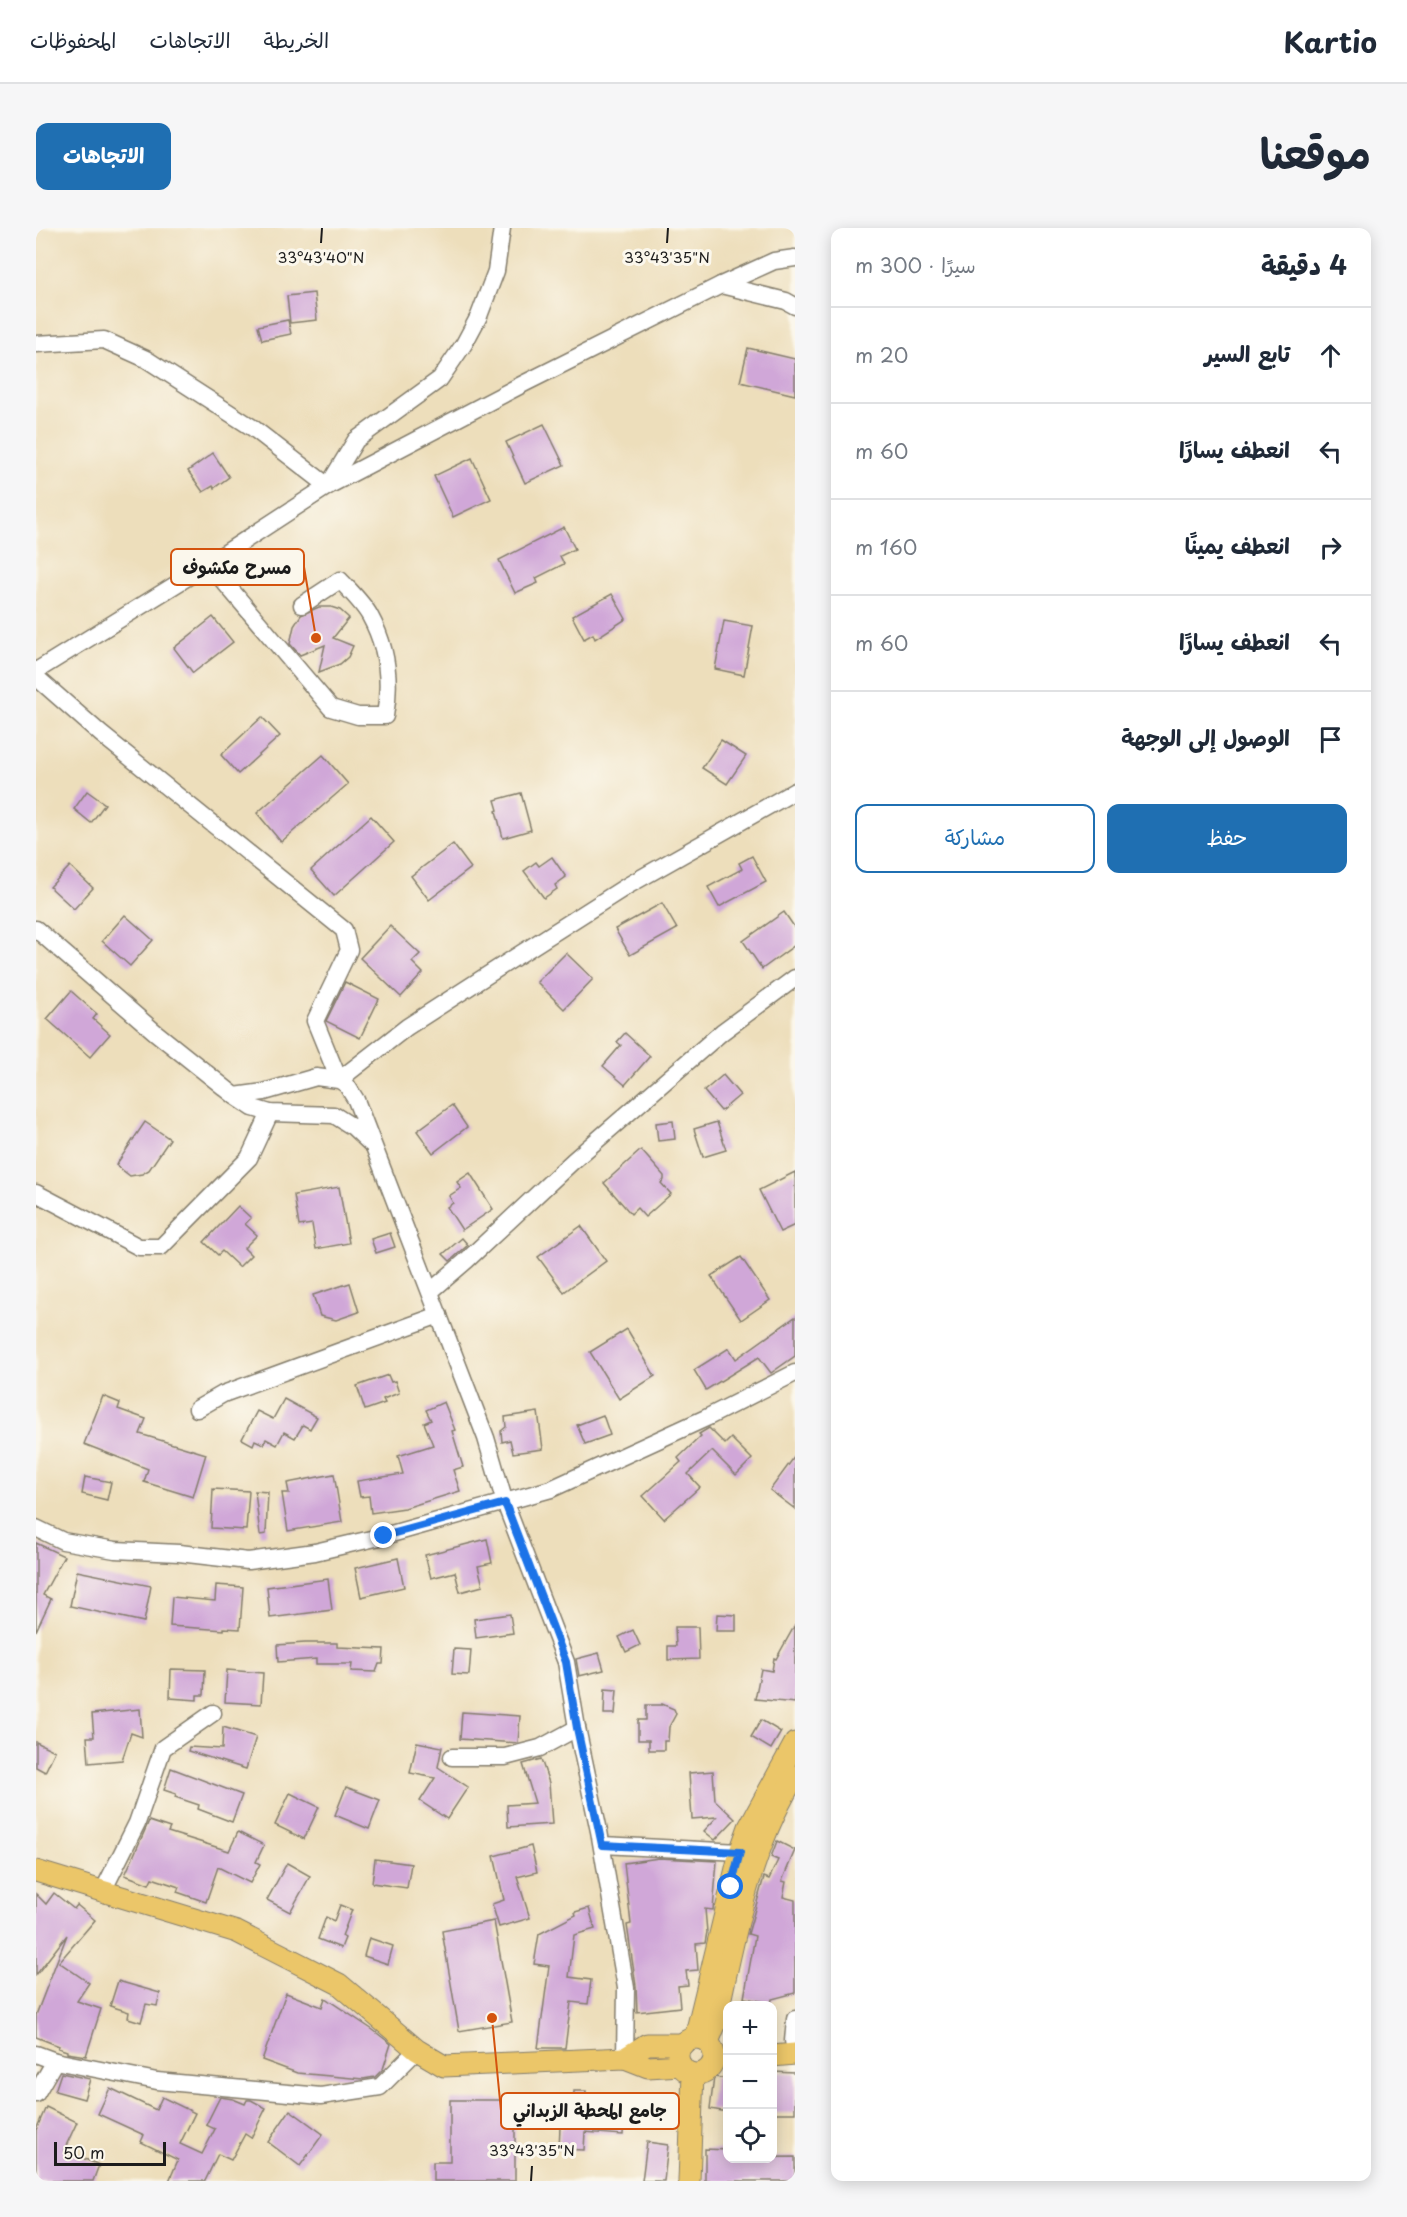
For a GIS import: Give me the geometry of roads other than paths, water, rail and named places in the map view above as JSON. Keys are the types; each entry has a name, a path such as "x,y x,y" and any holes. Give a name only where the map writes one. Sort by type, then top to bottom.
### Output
{"main road":[{"path":"689,2181 705,2054 740,1852 749,1827 795,1743"},
{"path":"705,2054 715,2025 740,1911 757,1853 778,1804 795,1776"},
{"path":"36,1871 237,1932 339,1984 417,2050 444,2066 625,2058 647,2044 705,2054"},
{"path":"774,2055 789,2045"}],"street":[{"path":"328,486 356,440 440,380 479,316 496,271 502,228"},
{"path":"36,671 209,564 328,486 525,383 721,285 774,261 795,258"},
{"path":"721,285 786,301 795,306"},
{"path":"36,344 104,340 146,359 253,428 328,486"},
{"path":"209,564 331,708 358,716 385,716 389,693 387,660 370,616 340,580 302,605"},
{"path":"36,677 101,734 344,930 349,950 315,1021 339,1080"},
{"path":"339,1080 407,1027 519,954 627,886 795,791"},
{"path":"36,928 155,1032 253,1108 270,1113 334,1114 353,1127 373,1146"},
{"path":"431,1291 573,1161 722,1032 795,978"},
{"path":"235,1096 264,1092 316,1077 339,1080 346,1084 356,1100 486,1438 505,1503 566,1662 577,1728 602,1845 626,1988 625,2058"},
{"path":"36,1193 140,1247 161,1247 249,1158 270,1113"},
{"path":"197,1409 223,1394 439,1315"},
{"path":"36,1528 63,1540 115,1550 179,1553 248,1561 315,1552 505,1503 561,1484 706,1418 795,1373"},
{"path":"103,1892 137,1823 163,1748 213,1713"},
{"path":"452,1757 506,1757 540,1748 577,1728"},
{"path":"602,1845 740,1852"},
{"path":"789,2045 795,2019"},
{"path":"36,2054 55,2061 158,2080 321,2096 381,2087 417,2050"},
{"path":"36,2094 55,2061"}],"place":[{"name":"مسرح مكشوف","path":"316,638"},
{"name":"جامع المحطة الزبداني","path":"492,2018"}]}
